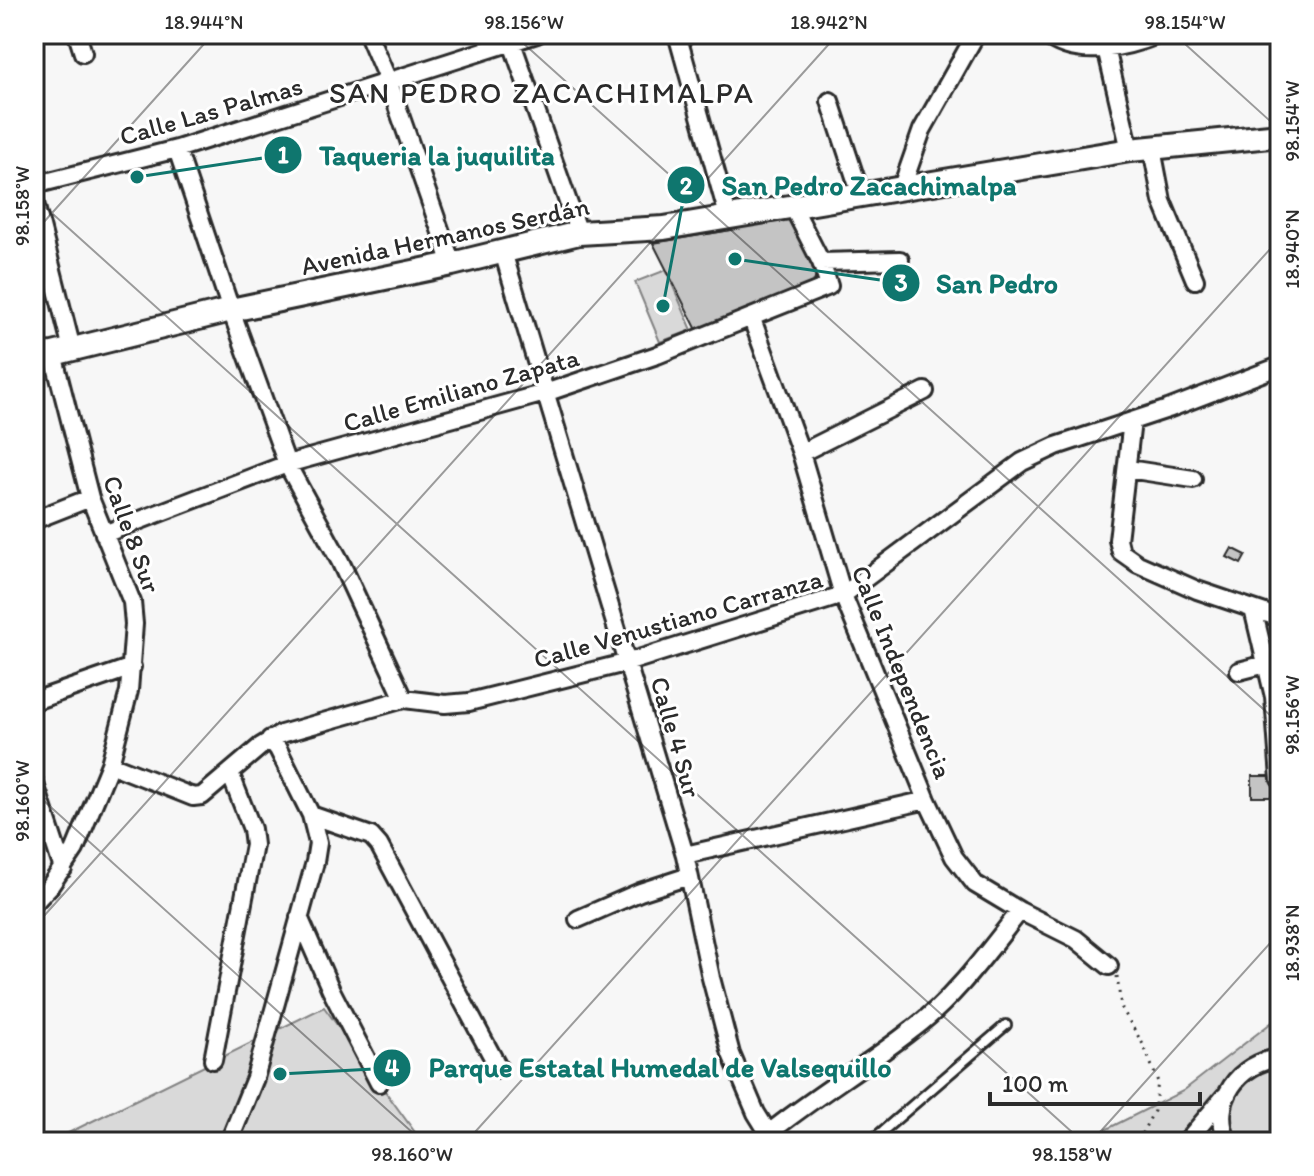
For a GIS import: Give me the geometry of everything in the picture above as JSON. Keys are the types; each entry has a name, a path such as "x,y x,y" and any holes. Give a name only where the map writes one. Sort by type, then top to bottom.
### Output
{"street":[{"path":"77,34 83,53"},
{"path":"368,34 389,83 452,264"},
{"name":"Calle Las Palmas","path":"34,185 177,149 537,34"},
{"path":"677,34 729,219"},
{"path":"902,187 922,130 976,34"},
{"path":"1045,34 1062,46 1073,49 1106,48 1160,34"},
{"path":"512,43 579,233"},
{"path":"1106,48 1141,149 1195,280"},
{"path":"830,101 861,195"},
{"name":"Avenida Hermanos Serdán","path":"53,352 579,233 622,228 664,228 729,219 902,187 1141,149 1280,135"},
{"path":"177,149 287,464 340,561 404,699"},
{"name":"Calle 8 Sur","path":"34,199 53,352 90,498 135,612 126,704 110,764 84,829 63,869 34,903"},
{"path":"793,207 821,262 900,260"},
{"name":"Calle 4 Sur","path":"503,252 685,855 731,1054 752,1103 772,1138"},
{"name":"Calle Emiliano Zapata","path":"104,534 287,464 545,393 752,319 829,286 821,262"},
{"name":"Calle Independencia","path":"752,319 801,453 843,595 927,800 954,857 975,884 1076,939 1109,966"},
{"name":"Calle Venustiano Carranza","path":"110,764 193,797 208,793 270,739 404,699 456,704 629,662 843,595 1022,462 1070,440 1132,421 1280,366"},
{"path":"801,453 925,391"},
{"path":"1132,421 1118,540 1121,552 1138,564 1197,590 1280,618"},
{"path":"1128,469 1193,479"},
{"path":"34,520 90,498"},
{"path":"1253,609 1274,697 1280,779"},
{"path":"1239,671 1266,664"},
{"path":"34,701 132,667"},
{"path":"229,1142 255,1078 318,843 311,815 270,739"},
{"path":"213,1060 254,845 252,829 230,773"},
{"path":"34,781 63,869"},
{"path":"685,855 927,800"},
{"path":"311,815 371,836 379,845 499,1069"},
{"path":"578,919 640,892 689,876"},
{"path":"772,1138 807,1102 915,1028 968,974 1020,911"},
{"path":"299,917 331,990 379,1083"},
{"path":"1186,1142 1226,1096 1232,1083 1253,1064 1280,1058"},
{"path":"1226,1096 1222,1123 1228,1142"}],"lane":[{"path":"870,1142 1006,1025"}],"path":[{"path":"1109,966 1116,974 1121,1007 1144,1046 1158,1082 1154,1111 1137,1142"}],"shaded area":[{"path":"666,270 692,330 660,342 635,282"},
{"path":"324,1007 422,1142 50,1142"},
{"path":"1280,1016 1280,1142 1081,1142 1183,1091"}],"building":[{"path":"790,216 816,275 813,286 698,332 653,243"},
{"path":"1232,548 1246,555 1241,564 1227,557"},
{"path":"1252,776 1278,776 1278,797 1252,797"}],"place":[{"name":"Taqueria la juquilita","path":"137,177"},
{"name":"San Pedro","path":"735,259"},
{"name":"San Pedro Zacachimalpa","path":"663,306"},
{"name":"Parque Estatal Humedal de Valsequillo","path":"280,1074"}],"district":[{"name":"SAN PEDRO ZACACHIMALPA","path":"542,93"}]}
